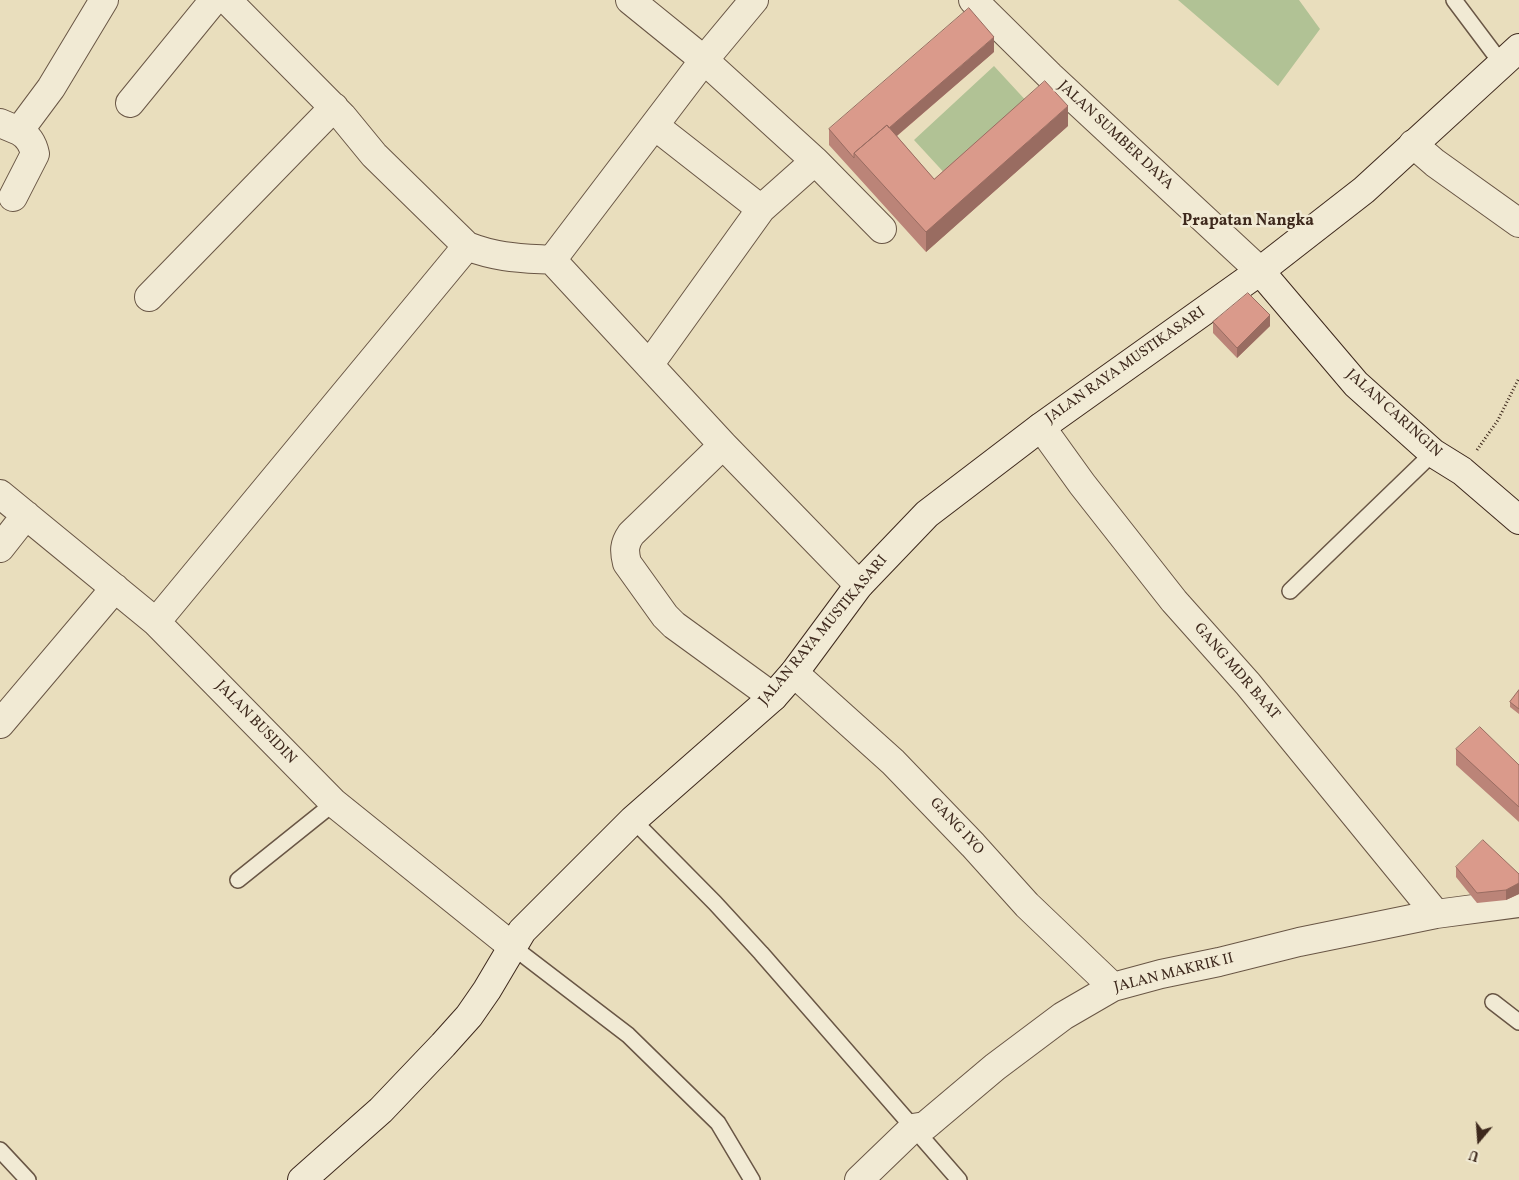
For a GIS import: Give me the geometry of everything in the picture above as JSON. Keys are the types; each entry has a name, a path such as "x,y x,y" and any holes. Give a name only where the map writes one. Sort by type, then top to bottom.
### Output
{"street":[{"path":"13,197 35,154 31,142 25,134 9,127 50,88 104,0"},
{"path":"130,103 214,0"},
{"path":"227,0 334,107 374,155 467,246 486,254 501,257 552,260 723,445 859,585"},
{"path":"630,0 704,60 815,161 882,229"},
{"path":"552,260 704,60 754,0"},
{"name":"JALAN SUMBER DAYA","path":"973,0 1050,76 1260,271"},
{"name":"JALAN RAYA MUSTIKASARI","path":"303,1180 381,1110 469,1016 522,931 633,820 773,697 794,673 859,585 927,514 1041,427 1260,271 1364,190 1510,56"},
{"path":"149,297 334,107"},
{"path":"655,126 761,209"},
{"path":"1413,144 1435,164 1519,223"},
{"path":"649,365 761,209 815,161"},
{"path":"156,622 467,246"},
{"name":"JALAN CARINGIN","path":"1260,271 1356,384 1433,453 1462,472 1519,520"},
{"name":"GANG MDR BAAT","path":"1041,427 1082,484 1174,601 1248,684 1436,914"},
{"path":"723,445 631,534 625,543 624,553 627,563 664,616 773,697"},
{"name":"JALAN BUSIDIN","path":"0,494 156,622 334,803 513,948"},
{"path":"0,548 26,515"},
{"path":"0,724 115,588"},
{"name":"GANG IYO","path":"794,673 893,762 973,845 1027,905 1113,987"},
{"name":"JALAN MAKRIK II","path":"859,1180 913,1128 925,1126 995,1067 1056,1022 1113,987 1299,942 1436,914 1519,903"}],"lane":[{"path":"1454,0 1510,56"},
{"path":"1290,591 1433,453"},
{"path":"238,880 334,803"},
{"path":"633,820 715,903 761,953 959,1180"},
{"path":"513,948 628,1035 718,1123 752,1180"},
{"path":"1493,1002 1519,1022"},
{"path":"0,1150 28,1180"}],"path":[{"path":"1462,472 1498,420 1519,378"}],"green space":[{"path":"1178,0 1299,0 1320,29 1278,86"},
{"path":"994,66 1030,105 949,178 914,140"}],"building":[{"path":"969,8 994,37 889,128 887,125 854,153 854,158 829,129"},
{"path":"1045,81 1068,106 926,232 854,153 887,125 934,179"},
{"path":"1248,293 1270,315 1237,348 1213,322"},
{"path":"1519,690 1519,709 1510,702"},
{"path":"1480,727 1519,765 1519,807 1456,749"},
{"path":"1483,840 1519,874 1519,883 1506,890 1477,893 1456,867"}],"district":[{"name":"Prapatan Nangka","path":"1248,222"}]}
